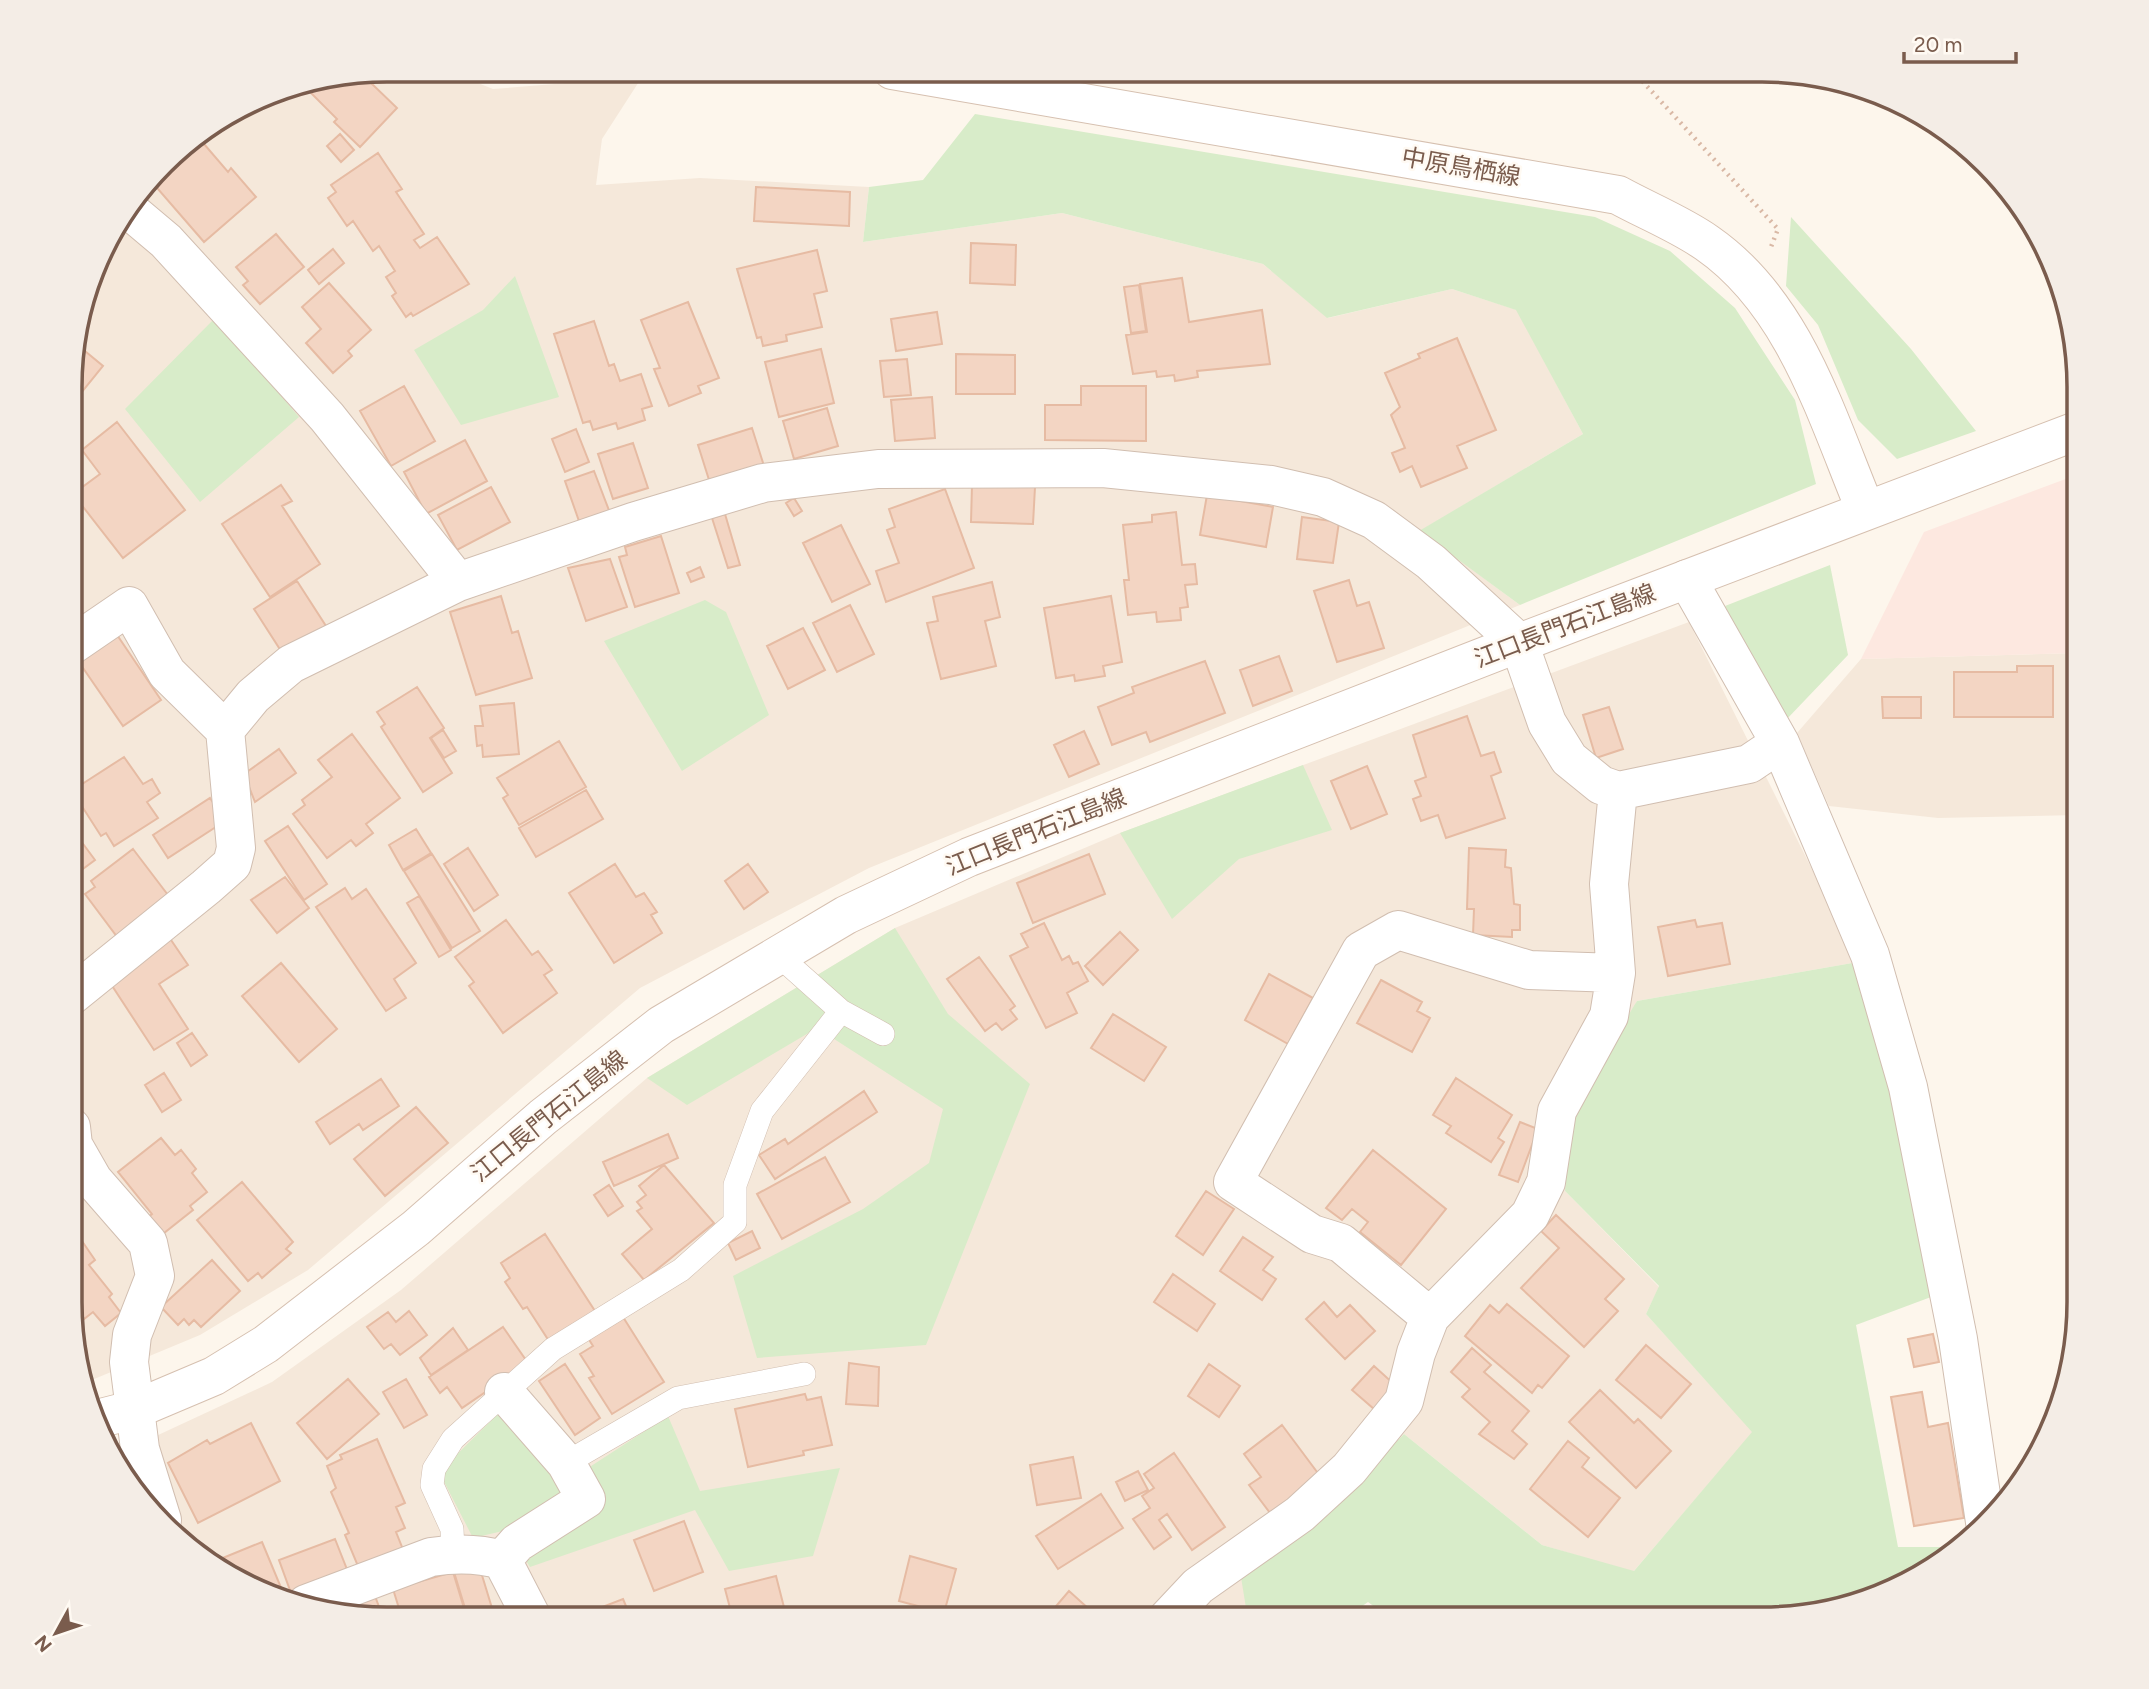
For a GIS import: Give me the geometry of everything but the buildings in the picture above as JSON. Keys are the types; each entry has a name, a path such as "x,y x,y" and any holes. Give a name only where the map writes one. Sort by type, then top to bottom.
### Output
{"street":[{"name":"中原鳥栖線","path":"962,82 1618,195 1708,243 1755,287 1796,346 1866,511"},
{"path":"136,216 176,251 327,416 458,582"},
{"name":"江口長門石江島線","path":"104,1417 136,1409 214,1376 266,1344 385,1252 543,1117 661,1025 846,915 969,857 1519,643 2067,435"},
{"path":"225,730 253,696 291,664 458,582 633,522 763,483 878,470 1103,468 1270,485 1323,497 1374,520 1431,562 1519,643 1547,723 1569,759 1601,785 1618,791 1749,764 1780,743"},
{"path":"1687,579 1780,743 1870,955 1908,1087 1958,1339 1983,1511"},
{"path":"82,638 129,606 167,673 225,730 236,848 232,864 82,987"},
{"path":"1178,1607 1198,1586 1300,1514 1349,1469 1404,1401 1416,1353 1430,1317 1530,1215 1546,1182 1557,1111 1609,1016 1616,973 1609,884 1618,791"},
{"path":"1430,1317 1341,1243 1312,1234 1233,1182 1361,951 1398,930 1529,970 1616,973"},
{"path":"82,1161 93,1180 148,1243 155,1276 132,1335 129,1362 140,1449 156,1500"},
{"path":"502,1560 517,1543 586,1499 566,1463 504,1392"},
{"path":"320,1599 431,1557 453,1553 485,1555 502,1560 527,1607"}],"lane":[{"path":"778,956 841,1011 883,1034"},
{"path":"453,1553 452,1529 432,1485 434,1469 453,1440 553,1349 681,1270 735,1222 735,1185 762,1111 841,1011"},
{"path":"566,1463 678,1398 804,1374"}],"path":[{"path":"1643,82 1778,229 1755,287"}],"shaded area":[{"path":"475,82 493,89 580,82 639,82 602,139 596,185 700,178 869,187 863,242 1062,213 1263,264 1328,318 1452,289 1517,310 1583,434 1420,531 1520,605 869,868 640,988 308,1270 200,1335 93,1380 85,1342 82,1302 82,387 88,328 105,270 123,235 145,202 186,158 202,145 235,123 270,105 347,85"},
{"path":"2067,478 2067,653 1861,659 1924,532"},
{"path":"1689,622 1858,962 1637,1001 1565,1191 1659,1287 1646,1314 1753,1432 1633,1572 1542,1545 1404,1434 1247,1607 367,1606 328,1601 289,1591 235,1566 186,1531 158,1503 123,1454 122,1452 272,1382 401,1290 647,1078 895,928 1120,833"},
{"path":"2067,653 2067,815 1938,818 1829,806 1797,733 1861,659"}],"green space":[{"path":"975,114 1595,217 1670,251 1735,308 1795,400 1816,484 1520,605 1419,531 1583,434 1516,310 1452,289 1327,318 1263,264 1062,213 863,242 869,187 923,180"},
{"path":"1791,217 1911,349 1976,431 1897,459 1858,420 1818,325 1786,286"},
{"path":"515,276 559,397 461,425 414,350 483,310"},
{"path":"215,318 299,417 200,502 125,409"},
{"path":"1830,565 1848,655 1785,721 1725,606"},
{"path":"705,600 726,612 769,715 682,771 604,641"},
{"path":"1303,765 1332,830 1239,859 1172,919 1120,833"},
{"path":"895,928 948,1014 1030,1084 926,1345 757,1358 733,1276 863,1209 929,1163 943,1109 817,1028 687,1105 647,1078"},
{"path":"1858,962 1896,1088 1931,1297 1856,1325 1898,1547 1943,1547 1914,1566 1860,1591 1821,1601 1782,1606 1375,1607 1368,1602 1361,1607 1246,1607 1240,1571 1328,1512 1404,1434 1542,1545 1634,1571 1752,1432 1646,1314 1659,1286 1565,1191 1571,1108 1637,1001"},
{"path":"503,1409 565,1483 668,1416 700,1491 840,1468 813,1556 729,1571 695,1510 530,1567 507,1530 473,1538 439,1472"}]}
